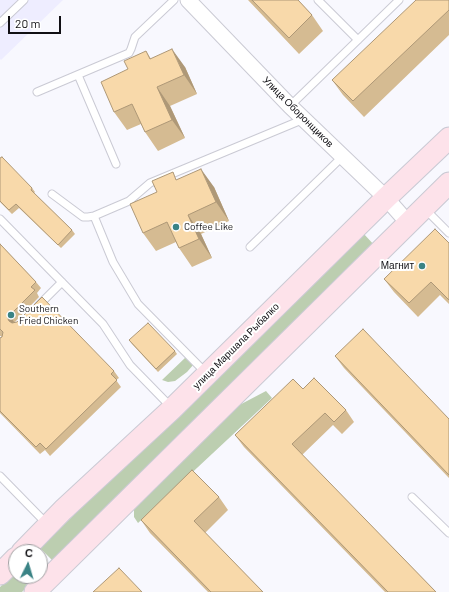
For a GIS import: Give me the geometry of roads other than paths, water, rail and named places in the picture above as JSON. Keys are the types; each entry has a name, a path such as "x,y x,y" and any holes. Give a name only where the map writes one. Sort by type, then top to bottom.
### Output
{"main road":[{"name":"улица Маршала Рыбалко","path":"30,544 172,409 449,138"},
{"path":"35,592 449,183"},
{"path":"0,574 8,566"}],"street":[{"name":"Улица Оборонщиков","path":"188,0 290,106 386,198 409,224"}],"lane":[{"path":"0,23 24,0"},
{"path":"37,92 128,53 132,50 135,37 174,0"},
{"path":"318,0 358,40"},
{"path":"290,106 399,0"},
{"path":"78,75 116,164"},
{"path":"52,194 83,217 94,216 129,201 150,183 304,119"},
{"path":"250,247 342,157"},
{"path":"424,208 449,233"},
{"path":"94,216 113,262 138,304 207,374"},
{"path":"0,219 103,324 130,365 172,409"},
{"path":"34,310 62,282"},
{"path":"0,476 48,525"},
{"path":"412,497 449,533"}],"place":[{"name":"Coffee Like","path":"176,227"},
{"name":"Магнит","path":"422,266"},
{"name":"Southern Fried Chicken","path":"11,315"}]}
